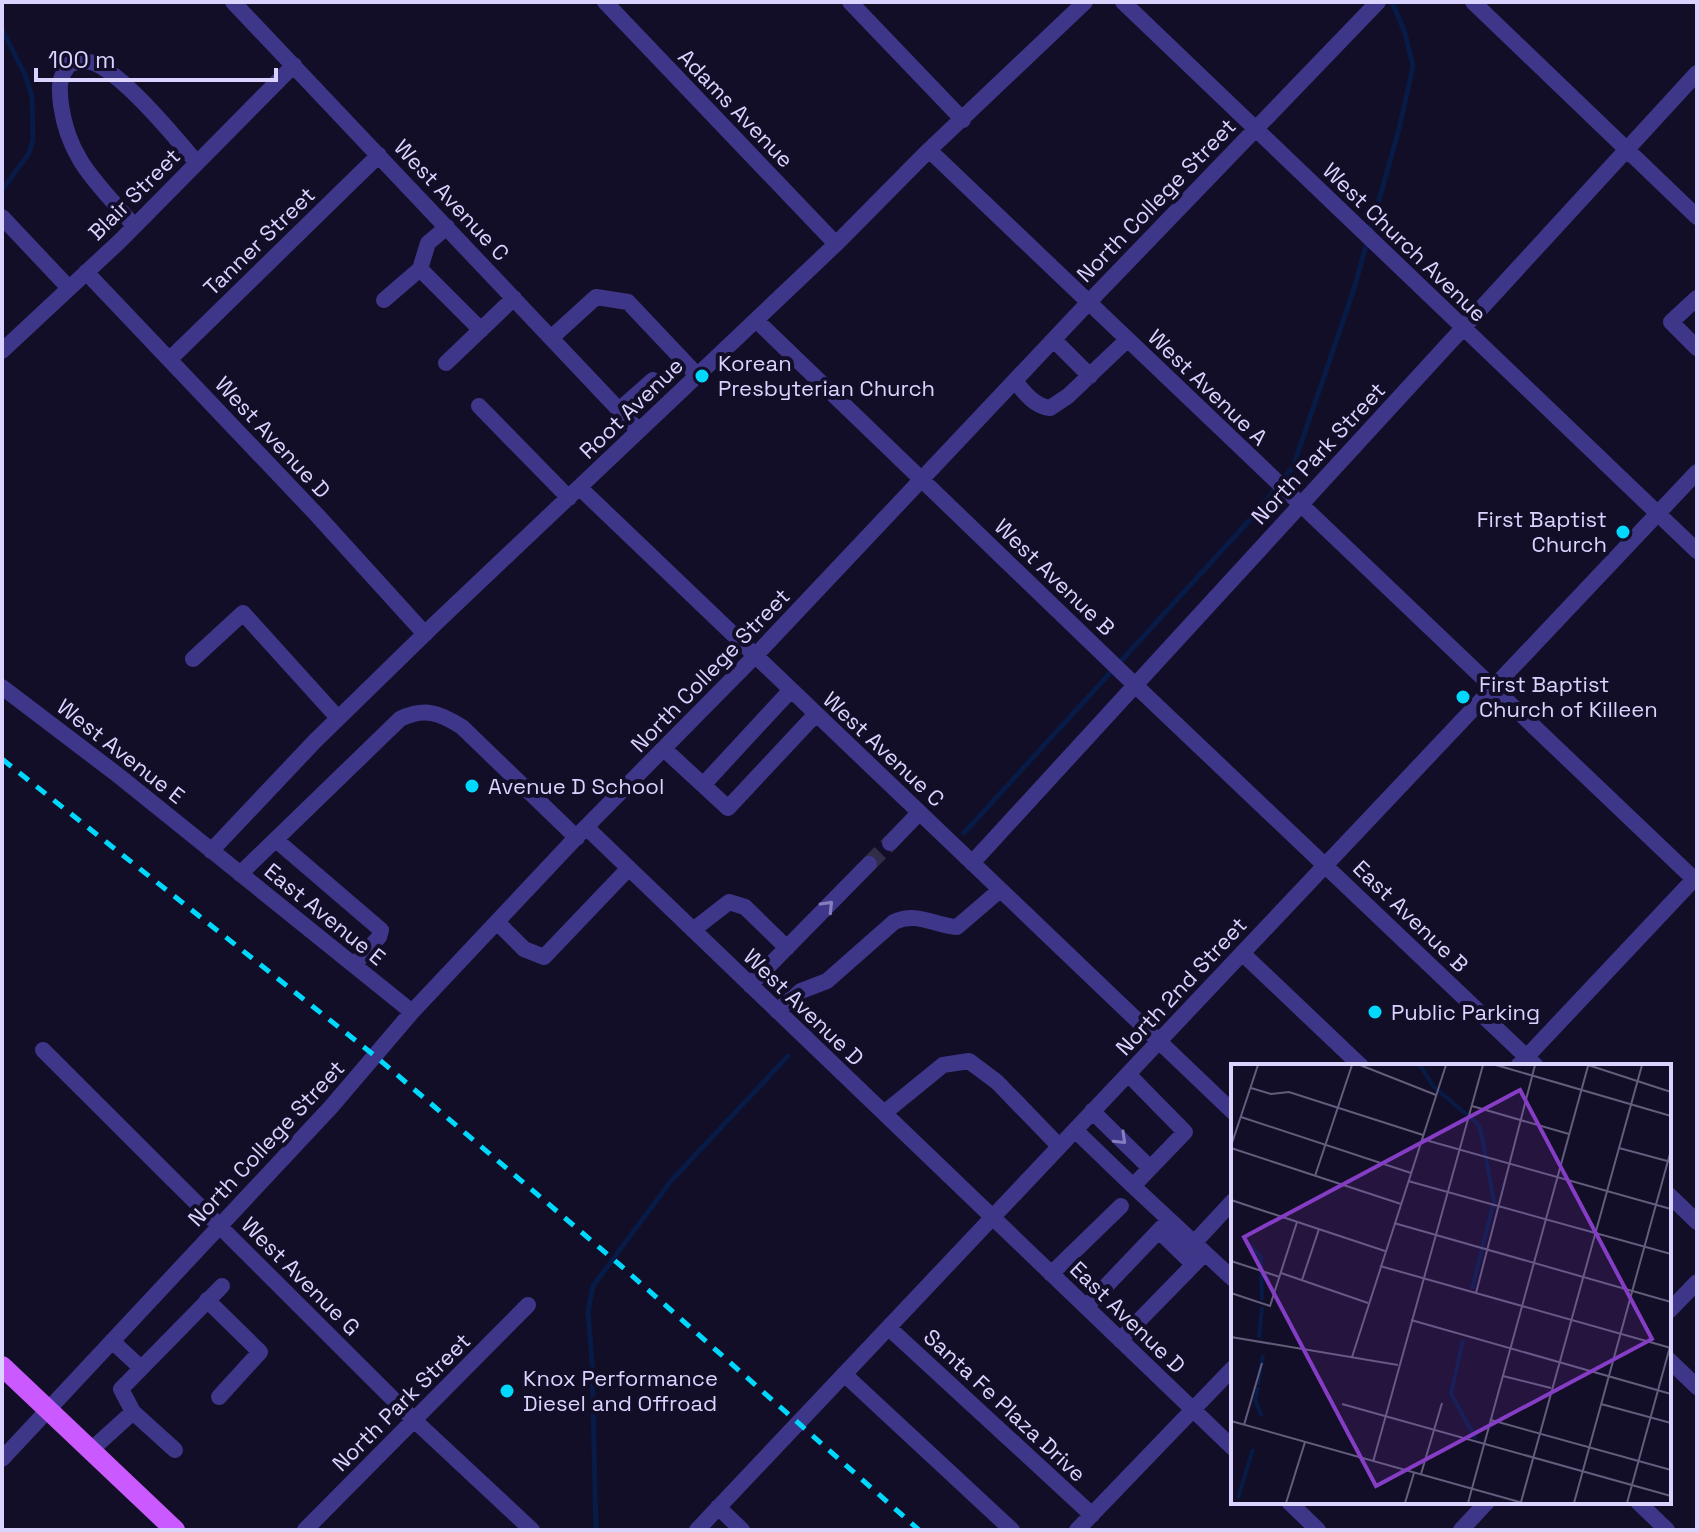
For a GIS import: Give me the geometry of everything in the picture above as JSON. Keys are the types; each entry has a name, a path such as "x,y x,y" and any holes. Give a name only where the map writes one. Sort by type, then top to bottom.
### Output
{"main road":[{"path":"2,1366 175,1530"}],"street":[{"name":"West Avenue C","path":"233,2 638,430"},
{"name":"Adams Avenue","path":"605,2 836,244"},
{"path":"850,2 963,120"},
{"name":"Root Avenue","path":"211,851 338,718 836,244 929,150 1085,2"},
{"name":"West Church Avenue","path":"1123,2 1697,551"},
{"name":"North College Street","path":"2,1459 331,1107 412,1012 1377,2"},
{"path":"1473,2 1697,217"},
{"path":"134,226 84,168 71,147 65,128 59,82 70,64 82,61 95,63 114,76 160,120 197,163"},
{"name":"Blair Street","path":"2,351 134,226 294,65"},
{"name":"North Park Street","path":"972,863 1131,681 1295,501 1465,329 1697,73"},
{"name":"West Avenue A","path":"929,150 1696,879"},
{"name":"Tanner Street","path":"170,359 379,155"},
{"path":"2,217 69,288"},
{"path":"384,300 420,269 428,243 447,227"},
{"path":"420,269 481,330"},
{"name":"West Avenue D","path":"86,272 425,634"},
{"path":"551,338 596,297 628,302 697,375"},
{"path":"446,363 514,298"},
{"path":"1697,298 1671,322 1697,348"},
{"name":"West Avenue B","path":"756,320 1325,865"},
{"path":"1054,340 1090,376"},
{"path":"1015,381 1031,399 1050,408 1057,406 1127,340"},
{"path":"619,410 653,380"},
{"name":"West Avenue C","path":"479,406 754,657 1231,1110"},
{"name":"North 2nd Street","path":"697,1530 1658,513 1695,479"},
{"path":"193,659 243,613 338,718"},
{"name":"West Avenue E","path":"2,687 211,851"},
{"path":"703,785 790,691"},
{"name":"West Avenue D","path":"240,874 400,719 412,713 439,713 462,727 582,833 629,868 992,1217"},
{"path":"664,749 728,808 815,715"},
{"path":"890,843 919,813"},
{"path":"276,840 381,930 379,937 354,965"},
{"name":"East Avenue E","path":"211,851 412,1012"},
{"path":"750,985 869,864"},
{"name":"East Avenue B","path":"1325,865 1527,1063"},
{"path":"497,922 524,949 544,957 629,868"},
{"path":"1527,1063 1696,879"},
{"path":"777,1011 801,991 827,981 894,922 904,917 922,917 942,926 957,927 1000,890"},
{"path":"693,930 729,902 745,907 787,948"},
{"path":"1242,953 1359,1064"},
{"name":"West Avenue G","path":"43,1050 414,1420 532,1530"},
{"path":"884,1113 943,1065 969,1061 997,1082 1059,1146"},
{"path":"1128,1074 1185,1132 1133,1186"},
{"path":"1092,1111 1150,1168"},
{"path":"1075,1130 1133,1186 1164,1226 1231,1275"},
{"path":"1671,1197 1697,1222"},
{"path":"1120,1340 1197,1253 1231,1204"},
{"path":"1051,1274 1121,1206"},
{"name":"East Avenue D","path":"992,1217 1231,1446"},
{"path":"1086,1307 1164,1226"},
{"path":"1671,1309 1697,1282"},
{"path":"175,1450 133,1412 121,1389 222,1286"},
{"path":"207,1300 260,1352 219,1397"},
{"name":"North Park Street","path":"305,1530 528,1305"},
{"name":"Santa Fe Plaza Drive","path":"889,1328 1092,1515"},
{"path":"112,1341 141,1368"},
{"path":"1671,1362 1697,1387"},
{"path":"1077,1530 1231,1370"},
{"path":"844,1374 1012,1530"},
{"path":"91,1450 133,1412"},
{"path":"1291,1504 1318,1530"},
{"path":"1461,1530 1485,1504"},
{"path":"1640,1504 1667,1530"},
{"path":"718,1507 742,1530"}],"waterway":[{"path":"1370,232 1413,66 1405,33 1392,2"},
{"path":"2,29 32,96 33,140 28,155 2,190"},
{"path":"964,833 1257,512 1293,467 1367,242"},
{"path":"811,1032 819,1024"},
{"path":"596,1530 588,1311 593,1286 671,1181 788,1056"}],"tunnel":[{"path":"869,864 890,843"}],"railway":[{"path":"2,759 375,1056 620,1265 919,1530"}],"place":[{"name":"Korean Presbyterian Church","path":"702,376"},
{"name":"First Baptist Church","path":"1623,532"},
{"name":"First Baptist Church of Killeen","path":"1463,697"},
{"name":"Avenue D School","path":"472,786"},
{"name":"Public Parking","path":"1375,1012"},
{"name":"Knox Performance Diesel and Offroad","path":"507,1391"}]}
